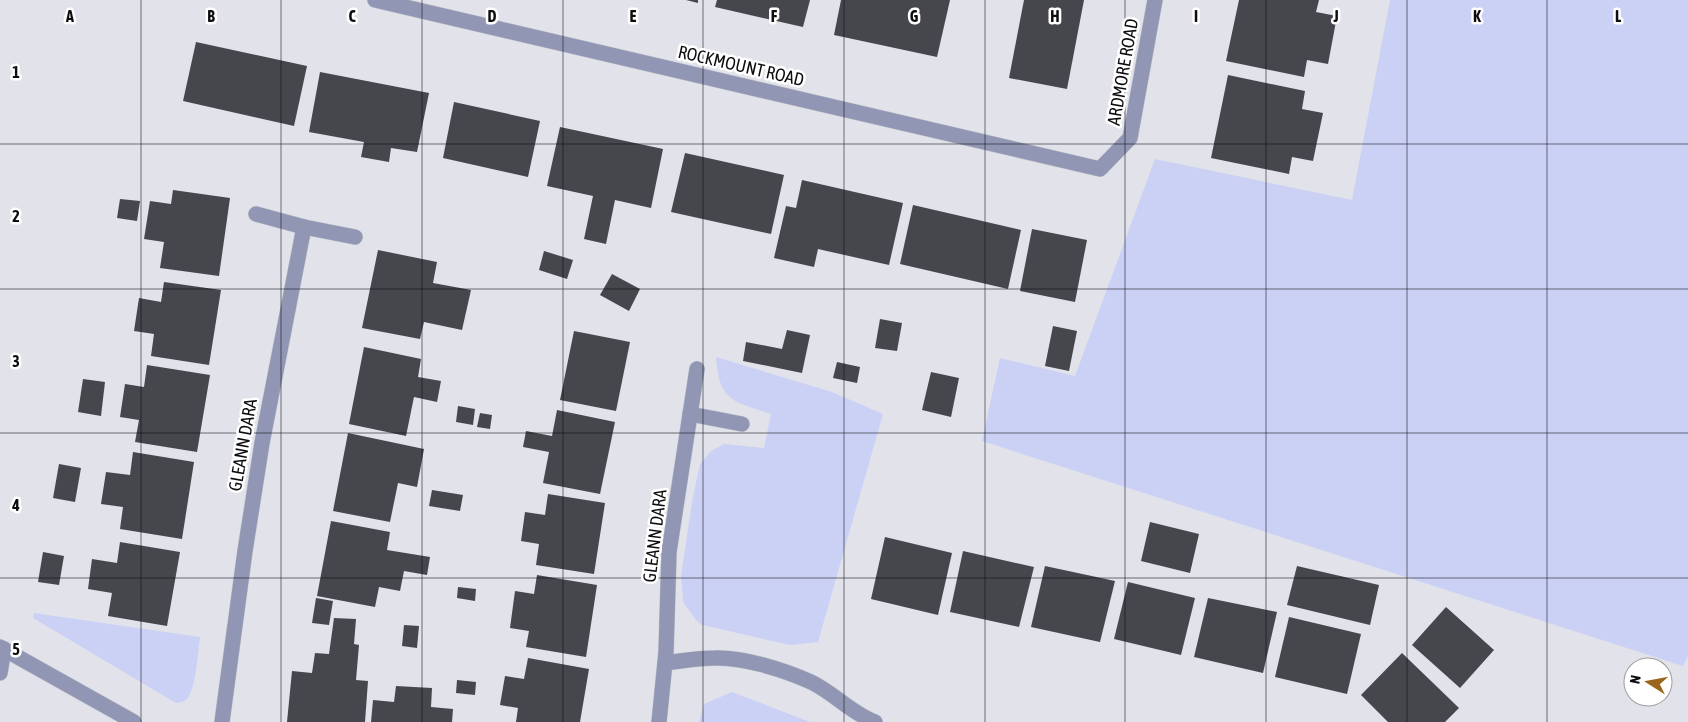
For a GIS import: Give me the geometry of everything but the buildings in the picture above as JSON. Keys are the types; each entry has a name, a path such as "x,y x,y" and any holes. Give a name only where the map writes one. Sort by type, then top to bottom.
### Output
{"street":[{"name":"ROCKMOUNT ROAD","path":"375,0 1100,169"},
{"name":"ARDMORE ROAD","path":"1100,169 1130,138 1155,0"},
{"path":"256,214 355,238"},
{"name":"GLEANN DARA","path":"222,722 245,551 262,443 304,227"},
{"name":"GLEANN DARA","path":"658,722 665,663 669,552 697,369"},
{"path":"690,414 742,424"},
{"path":"0,673 2,648 134,722"},
{"path":"665,663 716,658 741,660 774,669 811,682 867,720"}],"shaded area":[{"path":"1390,0 1688,0 1688,656 1683,666 1673,663 1673,657 1655,657 982,441 1000,358 1075,376 1155,159 1352,200"},
{"path":"716,357 832,392 883,414 818,642 790,645 702,625 683,602 681,576 692,502 700,464 711,451 724,444 764,448 771,414 730,398 721,383"},
{"path":"34,613 200,637 195,676 188,698 185,701 176,703 33,618"},
{"path":"732,692 810,722 699,722 704,704"}]}
